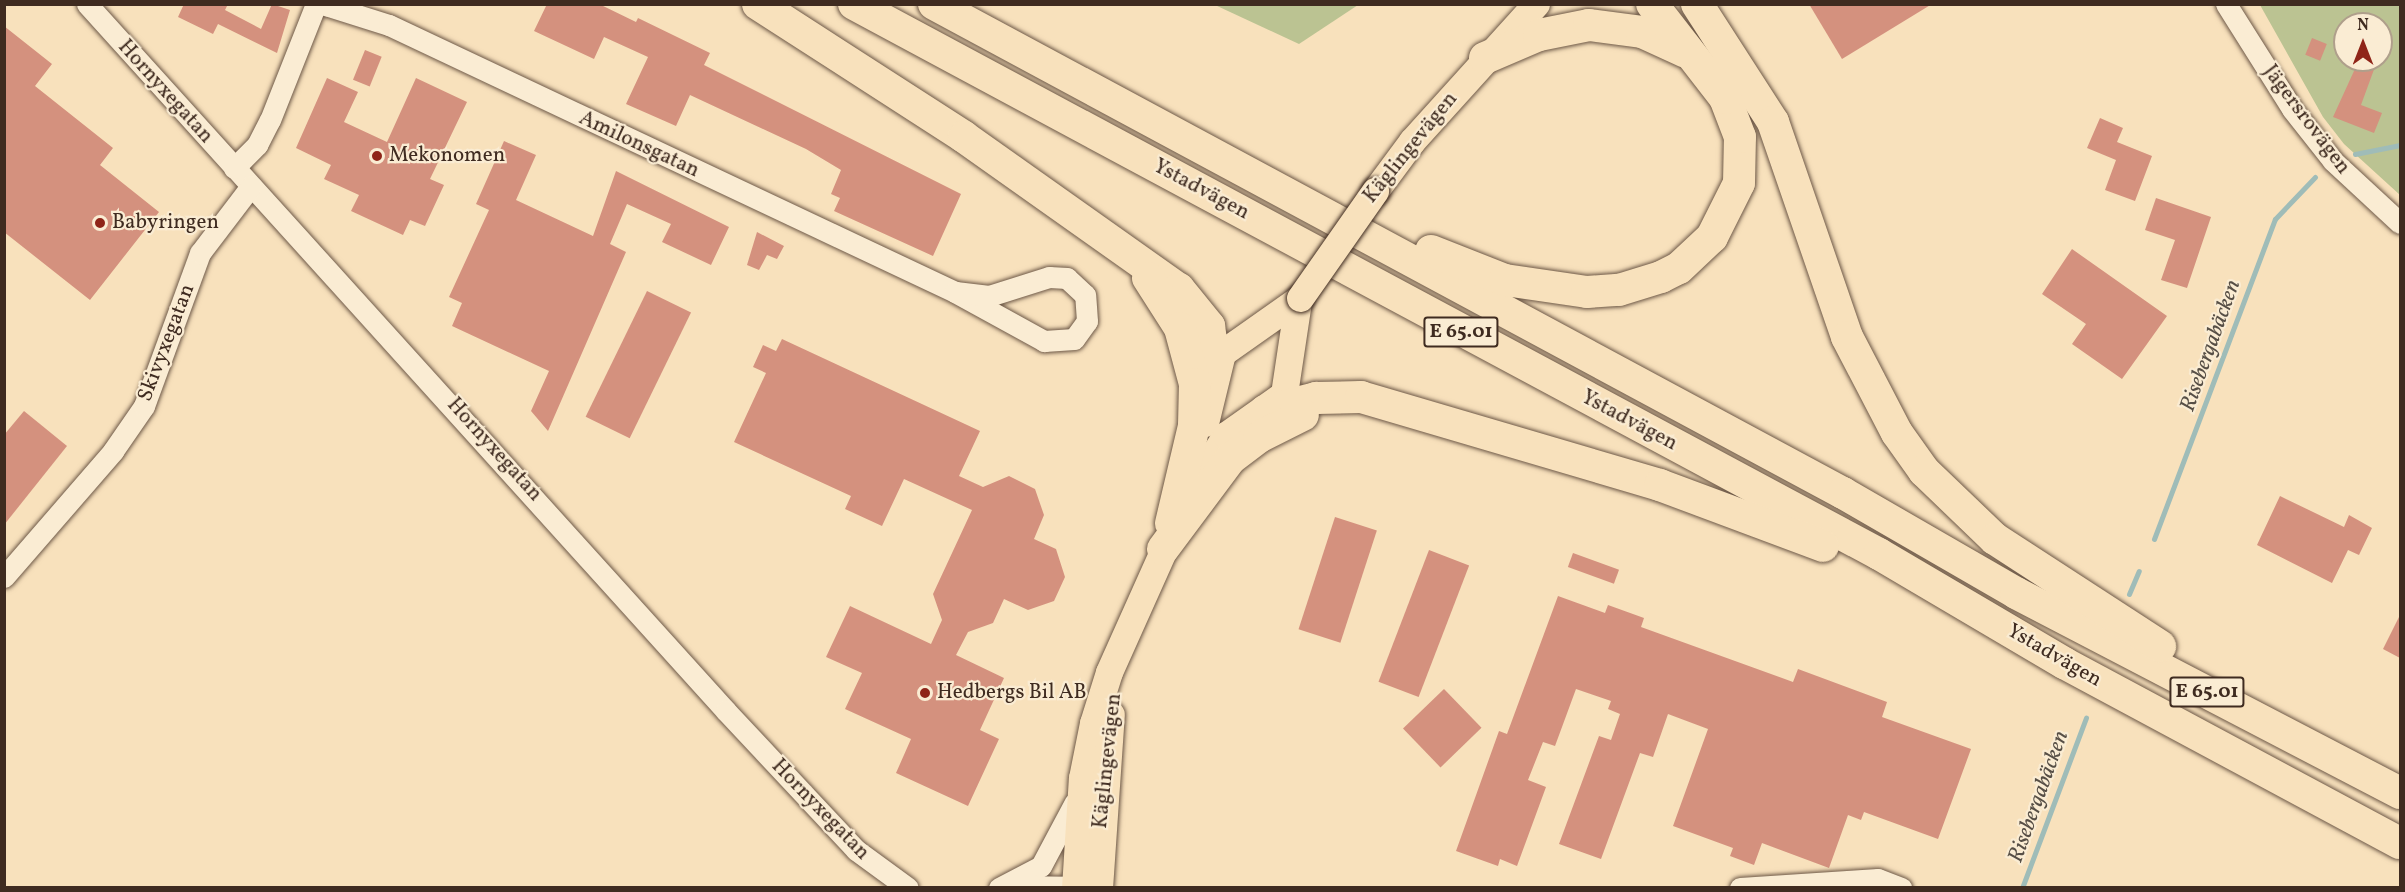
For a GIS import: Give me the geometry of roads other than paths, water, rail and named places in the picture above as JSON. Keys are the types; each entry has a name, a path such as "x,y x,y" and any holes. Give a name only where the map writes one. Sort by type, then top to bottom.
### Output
{"highway":[{"path":"758,4 964,137 1179,289 1201,313 1210,332 1215,370"},
{"name":"Ystadvägen","path":"855,4 1879,554 2064,663 2400,843"},
{"name":"Ystadvägen","path":"934,4 1219,157 2016,593 2399,793"},
{"path":"1219,157 1266,170 1448,259 1505,280 1550,290 1619,290 1679,268 1698,254 1725,219 1739,183 1740,137 1733,115 1692,55 1652,4"},
{"path":"1697,4 1773,122 1847,337 1876,400 1924,471 1995,539 2051,579 2188,663 2363,759 2399,793"},
{"path":"1485,58 1539,35 1589,25 1642,32 1692,55"},
{"path":"1129,254 1173,314 1195,384 1190,453 1163,549"},
{"path":"1263,411 1344,396 1428,418 1757,518 1850,558 2013,644 2064,663"},
{"path":"1163,549 1230,459 1274,427 1312,412 1349,407 1428,418"}],"main road":[{"name":"Käglingevägen","path":"1190,490 1215,370 1227,348 1299,299 1375,191 1485,58 1536,4"},
{"name":"Käglingevägen","path":"1087,887 1082,778 1093,723 1125,636 1190,490 1226,435 1263,411 1287,387 1299,299"},
{"path":"1215,370 1216,387 1230,405 1263,411"},
{"name":"Käglingevägen","path":"1087,887 1109,724 1125,636"}],"street":[{"name":"Hornyxegatan","path":"87,4 856,850 908,888"},
{"path":"234,168 257,145 270,120 316,4"},
{"name":"Amilonsgatan","path":"322,4 389,25 955,292 1044,341 1074,339 1088,321 1086,295 1067,278 1049,277 988,296 955,292"},
{"name":"Jägersrovägen","path":"2226,4 2327,154 2400,223"},
{"name":"Skivyxegatan","path":"4,576 113,451 144,406 200,254 251,186"},
{"path":"1000,887 1041,866 1070,820 1082,778"},
{"path":"1750,887 1878,879 1901,888"},
{"path":"1000,887 1087,887"}],"waterway":[{"name":"Risebergabäcken","path":"2355,154 2400,145"},
{"name":"Risebergabäcken","path":"2154,539 2275,219 2315,177"},
{"name":"Risebergabäcken","path":"2129,594 2139,571"},
{"name":"Risebergabäcken","path":"2022,888 2086,718"}],"place":[{"name":"Mekonomen","path":"377,156"},
{"name":"Babyringen","path":"100,223"},
{"name":"Hedbergs Bil AB","path":"925,693"}]}
